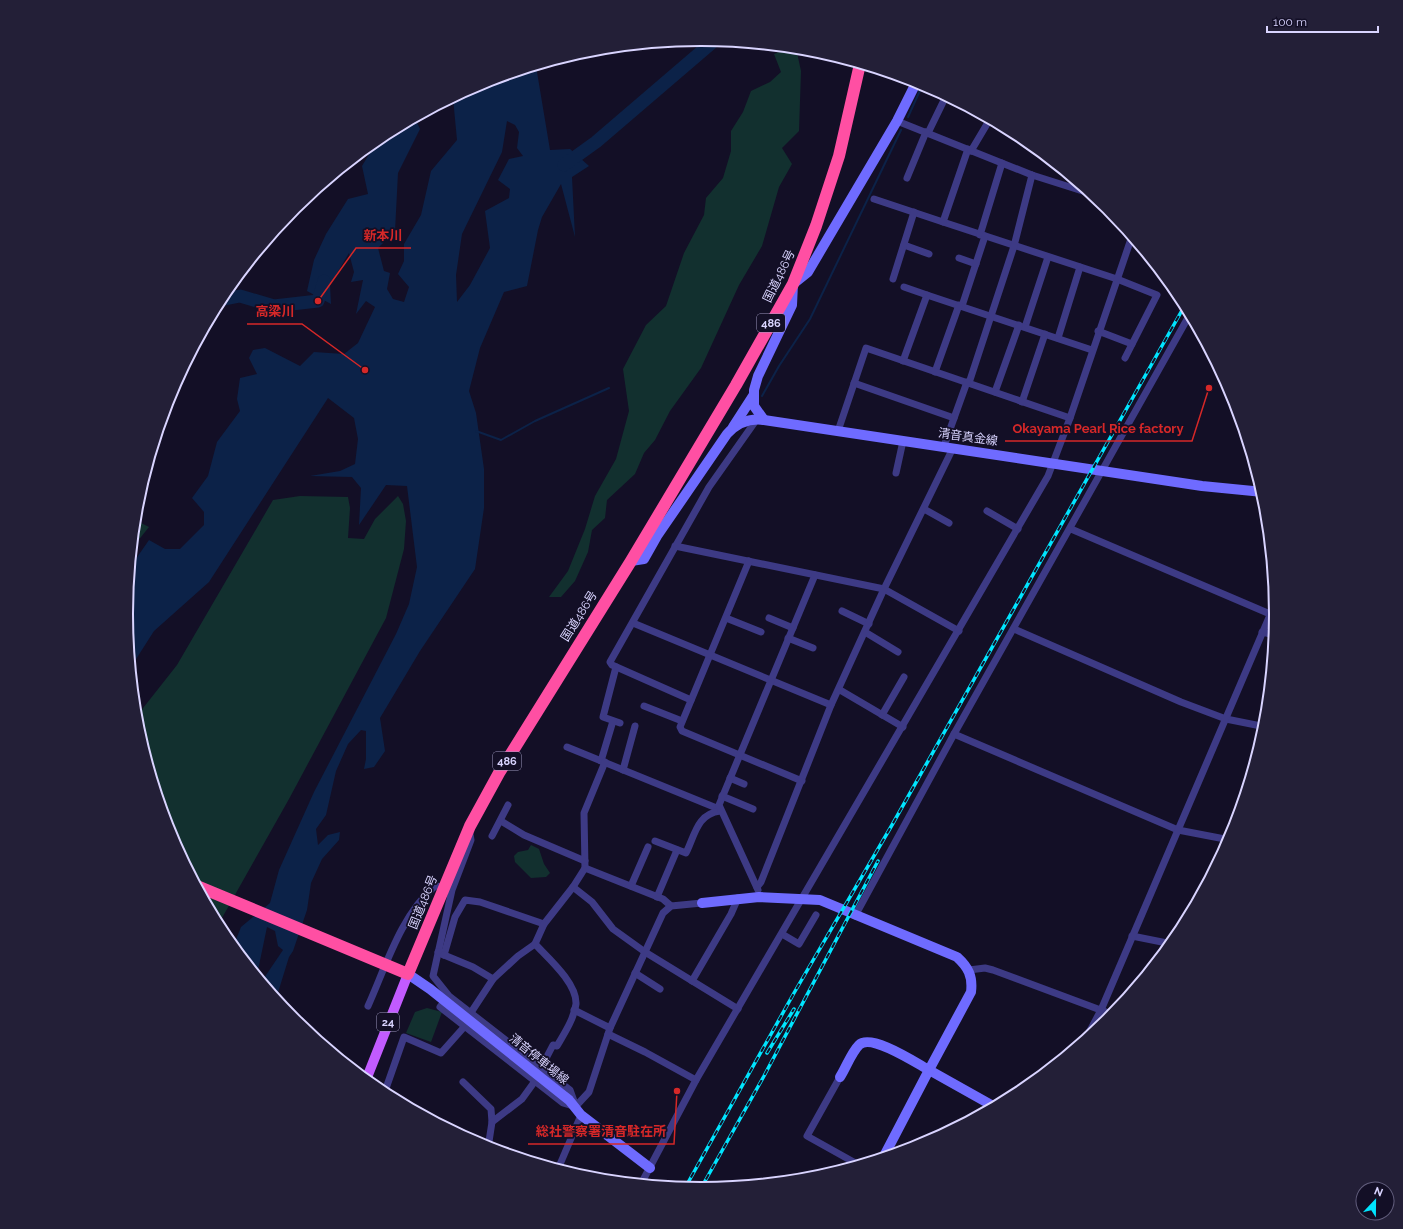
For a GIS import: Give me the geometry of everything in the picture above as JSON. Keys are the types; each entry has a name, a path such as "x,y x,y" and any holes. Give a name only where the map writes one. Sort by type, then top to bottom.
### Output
{"highway":[{"name":"国道486号","path":"408,974 470,826 503,766 631,561 736,385 792,284 816,226 839,156 859,68"},
{"path":"204,889 408,974"}],"main road":[{"path":"732,429 753,396 758,376 808,272 897,120 914,87"},
{"path":"792,305 792,284 808,272"},
{"path":"753,396 754,406 761,420"},
{"name":"清音真金線","path":"631,561 644,559 657,536 732,429 746,420 761,420 1053,462 1202,486 1256,491"},
{"path":"702,904 738,898 758,892 820,900 834,905 855,916 957,957 969,970 971,978 971,992 886,1152"},
{"name":"清音停車場線","path":"408,974 430,989 498,1043 578,1111 650,1168"},
{"name":"24","path":"368,1075 408,974"},
{"path":"840,1077 860,1045 869,1041 880,1044 930,1070 990,1104"}],"street":[{"path":"907,178 944,101"},
{"path":"897,120 1032,176 1079,190"},
{"path":"943,222 969,150 987,123"},
{"path":"935,372 976,264 1002,163"},
{"path":"758,892 831,706 840,690 884,589 924,509 948,447 954,418 992,316 1014,246 1032,176"},
{"path":"874,199 1117,279 1158,295 1125,358"},
{"path":"893,279 914,212"},
{"path":"643,1180 696,1080 803,899 1048,476 1070,418 1098,331 1130,241"},
{"path":"904,245 929,254"},
{"path":"995,392 1048,257"},
{"path":"959,258 976,264"},
{"path":"1058,338 1080,267"},
{"path":"904,287 1092,350"},
{"path":"903,361 927,295"},
{"path":"855,916 954,734 1071,529 1187,319"},
{"path":"1098,331 1132,344"},
{"path":"1022,402 1045,334"},
{"path":"838,431 866,348 1070,418"},
{"path":"854,383 954,418"},
{"path":"691,700 616,667 610,662 709,487 761,420"},
{"path":"896,473 903,441"},
{"path":"924,509 949,523"},
{"path":"987,511 1018,529"},
{"path":"1071,529 1270,614 1101,1010 1092,1026"},
{"path":"675,546 884,589 959,630"},
{"path":"749,561 680,727 682,731 802,781"},
{"path":"758,892 720,810 722,796 815,575"},
{"path":"842,611 869,624"},
{"path":"726,618 760,632"},
{"path":"769,618 793,628"},
{"path":"633,623 831,706"},
{"path":"1014,629 1181,702 1226,719 1259,726"},
{"path":"865,632 898,652"},
{"path":"1262,632 1269,634"},
{"path":"788,638 813,648"},
{"path":"470,1014 493,979 518,956 535,944 544,924 573,887 585,864 584,813 616,722 603,718 616,667"},
{"path":"882,715 904,677"},
{"path":"840,690 903,727"},
{"path":"644,706 682,721"},
{"path":"623,770 635,726"},
{"path":"954,734 1178,830 1224,839"},
{"path":"567,747 720,810"},
{"path":"730,778 744,784"},
{"path":"722,796 753,808"},
{"path":"492,836 508,805"},
{"path":"655,841 686,853 699,821 715,811 720,810"},
{"path":"501,820 524,835 631,886 657,896 671,906"},
{"path":"441,954 452,890 470,840 470,826"},
{"path":"631,886 648,847"},
{"path":"657,896 677,850"},
{"path":"368,1006 403,928 425,894 434,886 444,887"},
{"path":"573,887 592,902 613,929 645,952 738,1009"},
{"path":"692,981 731,914 738,898"},
{"path":"544,924 480,902 465,900 455,917 433,976 449,996 470,1014 570,1090 578,1111"},
{"path":"559,1165 578,1111 589,1092 609,1031 663,913 671,906 702,904"},
{"path":"782,934 799,944 816,915"},
{"path":"1132,936 1165,943"},
{"path":"535,944 570,985 575,998 574,1010 570,1024 557,1046 554,1045 541,1068"},
{"path":"441,954 473,967 493,979"},
{"path":"969,970 985,968 993,970 1107,1012"},
{"path":"635,973 660,989"},
{"path":"449,996 440,1007 563,1103 578,1111"},
{"path":"574,1010 696,1080"},
{"path":"386,1087 404,1037 441,1053 465,1026"},
{"path":"840,1077 807,1136 854,1163"},
{"path":"492,1122 522,1099 535,1081"},
{"path":"463,1082 491,1109 493,1113 489,1142"}],"green space":[{"path":"780,52 797,55 801,71 799,131 782,148 792,164 779,187 762,246 739,285 701,368 670,411 655,440 644,453 635,474 607,500 605,518 592,530 588,552 575,581 561,597 549,597 568,571 585,529 595,496 616,459 629,411 623,369 646,325 666,306 684,253 704,215 706,198 723,178 731,151 731,131 743,112 751,91 770,82 781,72 774,54"},
{"path":"300,496 348,497 350,508 348,538 364,539 375,519 398,496 403,504 406,521 404,549 386,618 289,799 222,919 209,899 176,832 152,762 142,710 177,665 273,500"},
{"path":"141,523 149,527 138,541"},
{"path":"531,845 539,849 544,864 550,873 546,877 531,878 515,862 514,856 518,852 528,850"},
{"path":"427,1008 442,1012 431,1042 406,1033 415,1012"}],"water":[{"path":"537,70 550,150 570,149 589,166 572,177 575,237 561,184 542,217 527,286 504,292 480,348 469,391 476,413 484,469 484,508 475,569 420,651 380,718 385,751 374,767 364,769 366,759 366,731 361,730 348,744 336,771 326,815 316,829 318,845 328,835 340,832 339,840 322,859 311,883 307,910 293,951 289,957 278,993 264,978 283,950 278,946 275,931 267,927 258,970 236,940 241,927 270,903 279,870 314,792 396,634 409,604 417,567 407,486 386,485 359,525 361,488 352,477 310,476 340,471 355,464 358,439 354,418 328,398 209,582 154,631 135,661 133,614 136,559 149,540 165,549 180,549 204,525 204,512 192,498 208,476 217,442 240,411 237,399 240,378 257,374 249,358 253,350 265,348 300,366 314,352 344,354 358,343 375,307 366,301 356,314 363,280 351,282 354,272 349,253 330,285 331,304 307,291 314,260 326,234 348,199 368,194 362,166 370,153 417,122 420,129 398,173 395,231 378,248 384,271 390,273 387,289 393,299 404,302 409,287 398,274 404,261 404,244 421,215 431,171 457,140 454,103 484,89","holes":["507,121 515,125 519,132 517,148 523,156 509,159 498,180 510,189 509,198 485,211 490,248 470,285 457,302 456,275 462,234 502,152"]}],"waterway":[{"path":"564,165 596,142 708,46"},
{"path":"908,117 920,90"},
{"path":"762,396 779,366 810,319 901,130"},
{"path":"230,298 240,296 274,306 318,301 324,281"},
{"path":"476,431 501,440 535,421 609,388"}],"railway":[{"path":"688,1183 794,993 892,825 1182,311"},
{"path":"704,1183 764,1076 878,861"},
{"path":"767,1053 794,1009"}],"place":[{"name":"新本川","path":"318,301"},
{"name":"高梁川","path":"365,370"},
{"name":"Okayama Pearl Rice factory","path":"1209,388"},
{"name":"総社警察署清音駐在所","path":"677,1091"}]}
